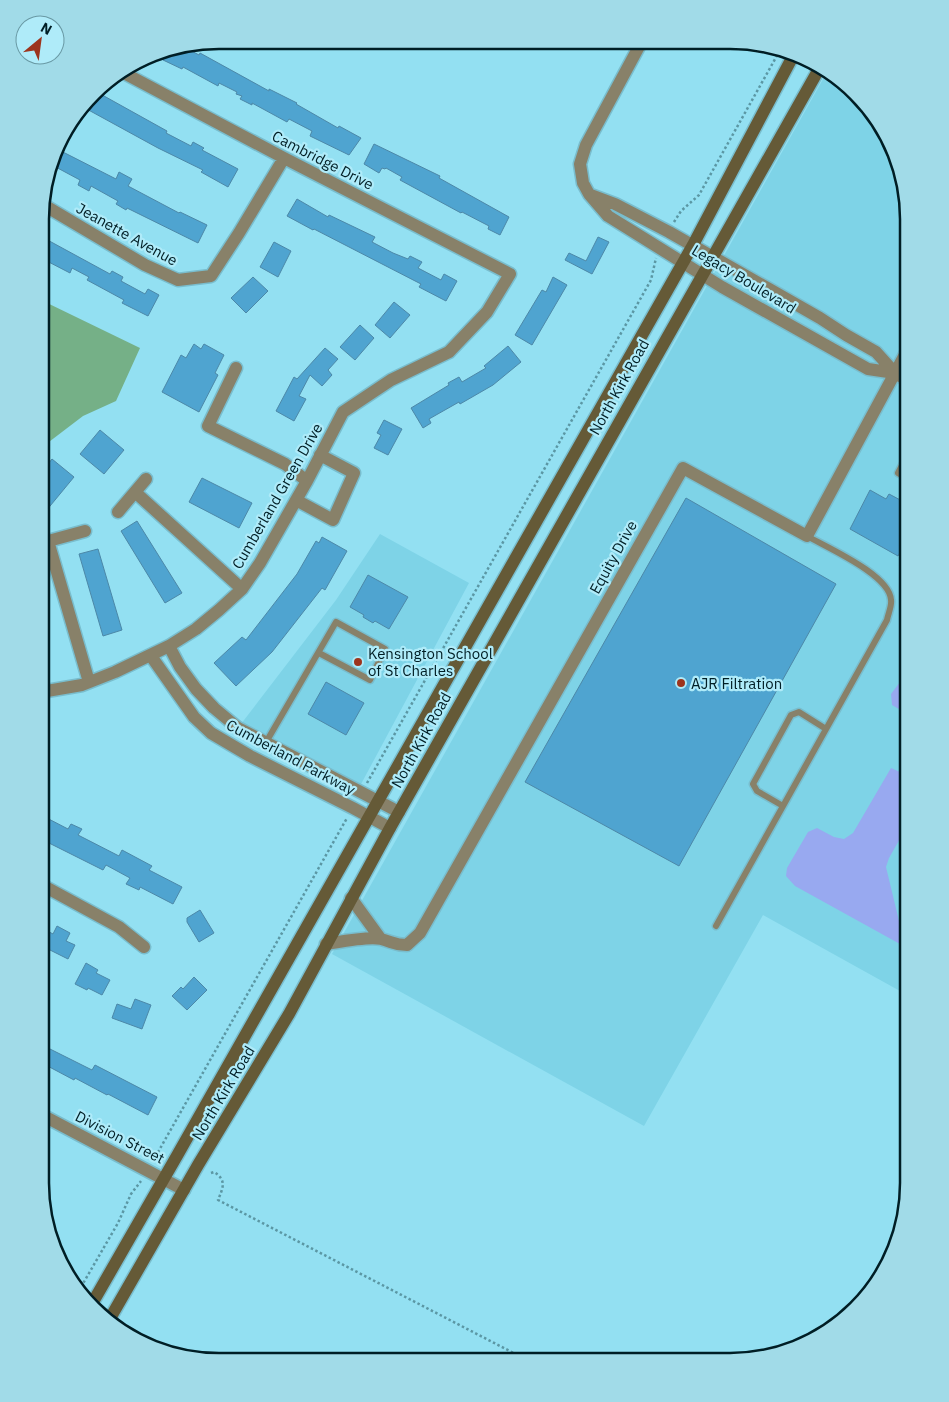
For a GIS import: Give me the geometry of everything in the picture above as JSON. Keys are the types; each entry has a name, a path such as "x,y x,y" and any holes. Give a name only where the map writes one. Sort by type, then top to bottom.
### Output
{"main road":[{"name":"North Kirk Road","path":"95,1299 683,262 791,61"},
{"name":"North Kirk Road","path":"112,1315 289,1014 350,898 817,73"}],"street":[{"name":"Legacy Boulevard","path":"638,49 586,145 580,164 583,183 589,194 608,216 702,274 868,369 895,373"},
{"name":"Cambridge Drive","path":"129,75 510,274"},
{"name":"Jeanette Avenue","path":"49,208 145,265 178,280 211,276 284,158"},
{"name":"Legacy Boulevard","path":"589,194 615,204 669,232 820,318 876,352 900,376"},
{"name":"Cumberland Green Drive","path":"49,690 89,682 151,656 196,629 242,589 260,563 307,481 343,412 391,380 449,352 487,312 510,274"},
{"path":"807,536 900,364"},
{"path":"236,368 208,426 285,464 307,481"},
{"path":"296,500 333,520 354,473 320,456"},
{"name":"Equity Drive","path":"326,944 380,938 395,945 408,945 420,933 682,468 807,536"},
{"path":"118,512 146,479"},
{"path":"135,492 242,589"},
{"path":"49,541 85,531"},
{"path":"49,555 89,682"},
{"name":"Cumberland Parkway","path":"169,646 180,668 214,708 238,728 265,744 399,812"},
{"name":"Cumberland Parkway","path":"151,656 194,717 212,732 250,756 390,828"},
{"path":"49,889 119,927 144,947"},
{"path":"350,898 380,938"},
{"name":"Division Street","path":"49,1119 184,1190"}],"lane":[{"path":"716,926 887,620 891,601 887,586 873,573 807,536"},
{"path":"265,744 336,622 385,649 370,680 318,653"},
{"path":"783,806 757,791 753,784 791,715 799,712 826,729"}],"path":[{"path":"669,232 681,211 699,195 777,56"},
{"path":"362,792 651,280 656,258 661,248"},
{"path":"82,1283 118,1223 131,1194 148,1170 353,808"},
{"path":"211,1173 218,1174 223,1180 218,1200 514,1353"}],"shaded area":[{"path":"824,78 850,99 865,115 877,134 891,164 900,208 900,991 763,915 644,1126 332,954"},
{"name":"Kensington School of St Charles","path":"380,534 469,583 360,786 241,724 336,600"},
{"path":"900,682 900,710 892,705 891,694"},
{"path":"891,768 900,772 900,839 886,867 900,922 900,944 795,886 786,876 787,868 808,832 817,828 834,837 844,839 853,833"}],"green space":[{"path":"49,304 140,348 116,401 83,416 49,442"}],"building":[{"path":"192,51 199,55 200,53 269,91 269,89 297,103 338,128 339,126 361,138 349,155 310,136 312,131 289,119 287,122 252,103 252,105 240,99 242,96 236,94 237,92 219,83 218,86 183,67 182,69 163,60 186,52"},
{"path":"103,95 167,131 166,133 191,146 193,142 204,148 202,150 238,169 228,187 201,172 203,170 88,110"},
{"path":"374,144 440,176 439,178 509,217 500,235 488,229 489,226 400,180 402,177 386,168 382,168 379,173 364,164"},
{"path":"63,152 116,179 119,172 132,179 128,186 179,213 207,225 198,243 127,208 126,210 116,204 118,201 91,186 89,191 78,185 80,180 57,168"},
{"path":"297,199 328,217 329,215 375,237 372,242 393,253 408,259 410,256 422,262 418,268 441,280 444,274 457,281 446,301 419,287 421,284 287,216"},
{"path":"598,237 609,242 592,274 565,260 569,253 586,261"},
{"path":"49,241 110,274 112,271 123,277 121,281 145,294 148,289 159,295 148,316 122,303 124,300 87,280 89,277 72,268 70,273 49,262"},
{"path":"274,242 291,251 278,277 260,267"},
{"path":"253,277 268,291 246,313 231,298"},
{"path":"553,277 567,285 532,345 515,335 542,290 546,292"},
{"path":"394,302 410,315 390,338 375,325"},
{"path":"360,325 374,338 355,360 340,347"},
{"path":"194,344 201,349 204,344 224,355 215,373 218,375 199,412 162,392 181,355 186,358"},
{"path":"508,346 521,362 493,385 429,419 431,423 423,428 411,408 459,377 462,382 486,368 484,366"},
{"path":"325,348 338,359 328,370 332,375 322,386 310,375 299,396 306,399 294,421 276,411 294,377 297,379"},
{"path":"384,420 402,429 388,455 374,448 381,435 377,433"},
{"path":"100,430 124,450 104,474 80,454"},
{"path":"52,459 74,477 49,507 49,463"},
{"path":"202,478 252,503 239,528 189,502"},
{"path":"870,490 886,499 889,494 900,500 900,552 898,556 850,529"},
{"name":"AJR Filtration","path":"686,498 836,584 679,866 525,782"},
{"path":"137,521 182,593 165,603 121,531"},
{"path":"322,537 347,551 325,590 322,588 272,652 236,686 214,663 242,637 246,640 297,574 316,541 319,543"},
{"path":"98,549 122,630 103,636 79,554"},
{"path":"368,575 408,597 389,629 375,621 373,623 350,607"},
{"path":"326,682 364,703 346,735 308,714"},
{"path":"49,819 68,829 71,824 82,829 78,835 119,856 122,850 152,866 149,870 182,887 173,904 140,887 139,890 126,884 130,878 106,865 103,870 49,843"},
{"path":"200,910 214,933 199,942 187,922 187,918"},
{"path":"57,926 70,933 66,941 75,945 68,959 49,950 49,932 53,934"},
{"path":"86,963 98,970 96,973 110,980 102,995 75,984"},
{"path":"194,977 207,990 187,1010 172,996 181,987 183,989"},
{"path":"135,999 151,1005 142,1029 112,1018 117,1004 131,1009"},
{"path":"49,1048 92,1070 95,1065 157,1097 148,1115 75,1078 74,1080 49,1067"}],"place":[{"name":"Kensington School of St Charles","path":"358,662"},
{"name":"AJR Filtration","path":"681,683"}]}
